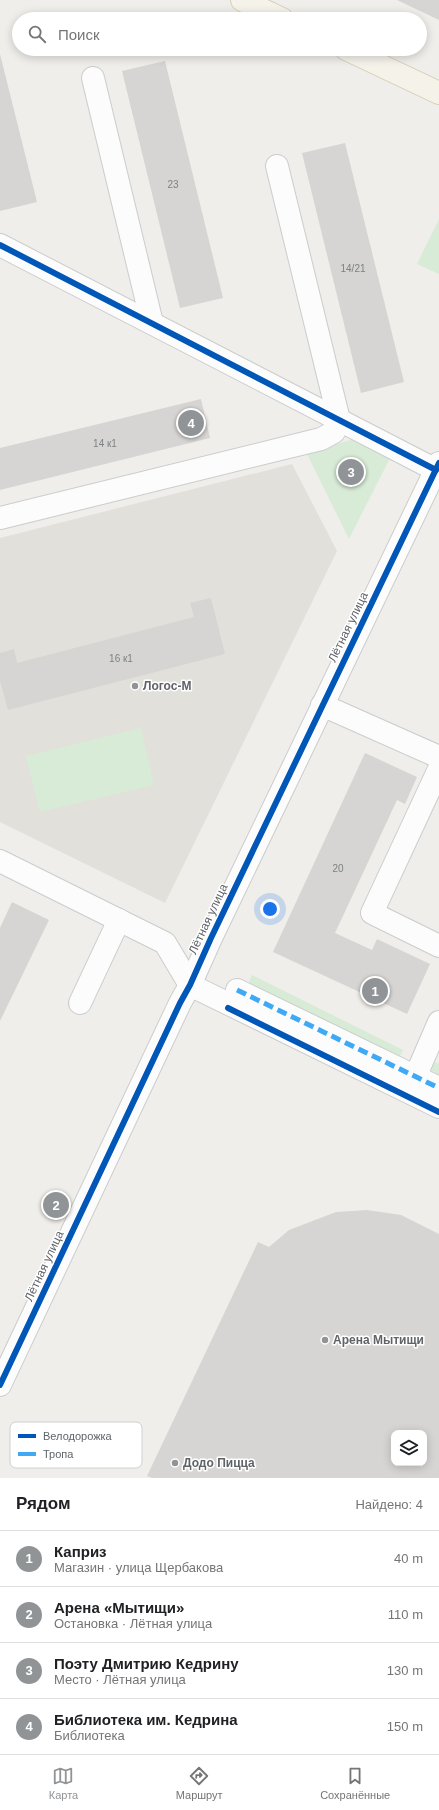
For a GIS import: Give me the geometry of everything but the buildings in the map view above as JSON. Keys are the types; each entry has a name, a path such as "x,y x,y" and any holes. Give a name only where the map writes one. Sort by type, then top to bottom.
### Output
{"main road":[{"path":"242,0 267,12"},
{"path":"361,56 439,92"}],"street":[{"path":"93,78 152,323"},
{"path":"0,518 321,439 334,432 339,420 277,166"},
{"path":"0,245 339,420 438,467"},
{"name":"Лётная улица","path":"0,1385 176,1010 190,985 322,705 438,467"},
{"path":"322,705 439,757"},
{"path":"439,769 372,913 439,946"},
{"path":"0,861 165,943 190,985 412,1084 439,1088"},
{"path":"80,1003 119,920"},
{"path":"237,990 412,1084 439,1106"},
{"path":"412,1084 439,1022"}],"shaded area":[{"name":"Логос-М","path":"292,464 337,551 165,903 0,822 0,538"}],"green space":[{"path":"439,219 439,274 417,264"},
{"path":"356,438 391,456 349,539 307,454"},
{"path":"141,728 154,785 40,812 26,756"},
{"path":"252,975 403,1050 399,1058 248,984"},
{"path":"433,1061 439,1064 439,1075 429,1069"}],"marked path":[{"path":"237,990 439,1088"}],"cycle path":[{"path":"0,245 436,470"},
{"path":"0,1385 180,1003 190,985 211,938 439,463"},
{"path":"228,1008 439,1112"}],"place":[{"name":"Библиотека им. Кедрина","path":"191,423"},
{"name":"Поэту Дмитрию Кедрину","path":"351,472"},
{"name":"Логос-М","path":"135,686"},
{"name":"Каприз","path":"375,991"},
{"name":"Арена «Мытищи»","path":"56,1205"},
{"name":"Арена Мытищи","path":"325,1340"},
{"name":"Додо Пицца","path":"175,1463"}]}
